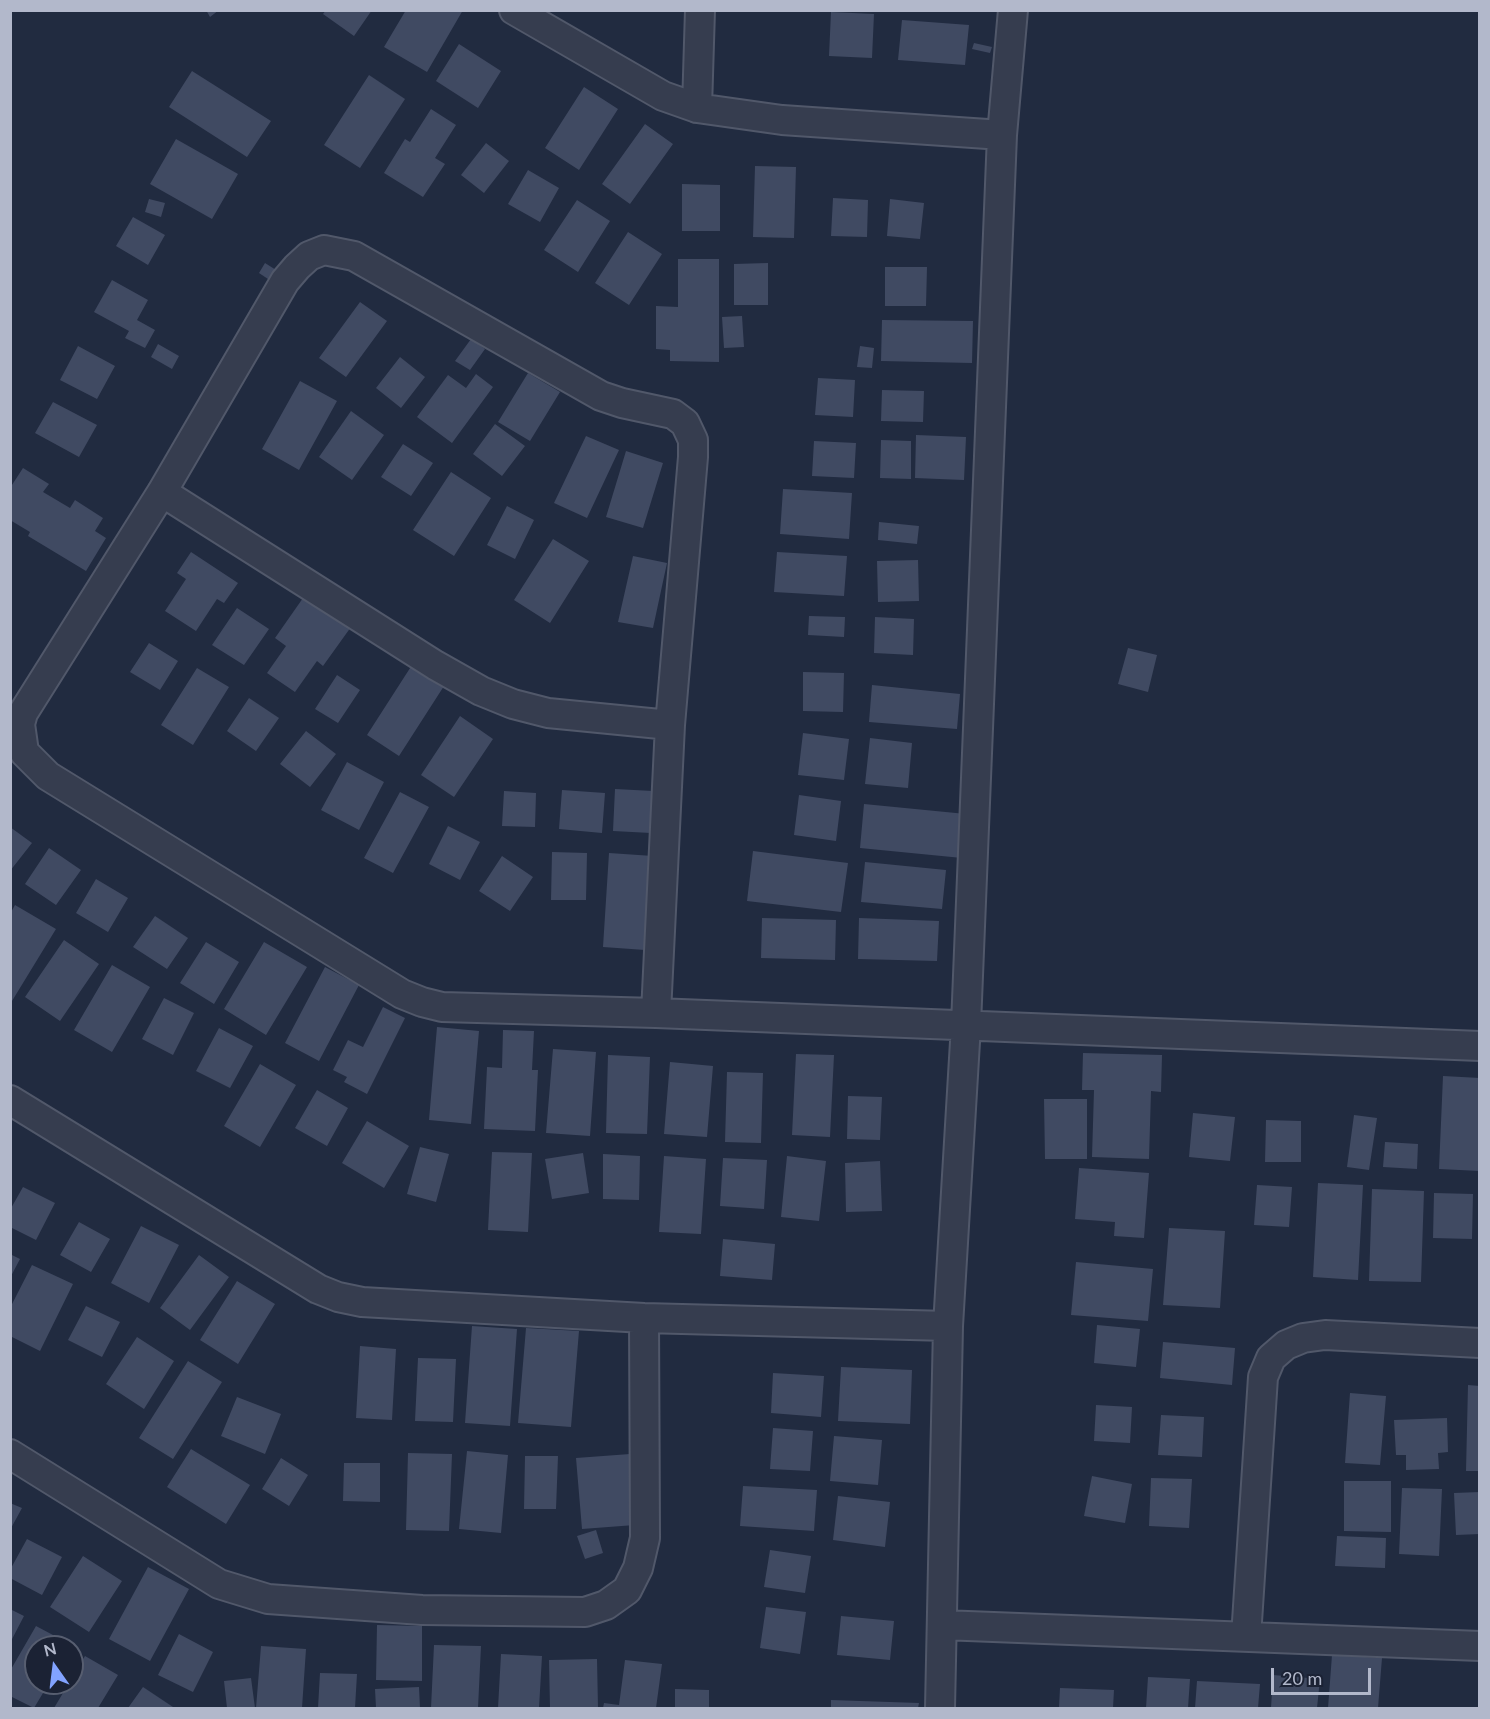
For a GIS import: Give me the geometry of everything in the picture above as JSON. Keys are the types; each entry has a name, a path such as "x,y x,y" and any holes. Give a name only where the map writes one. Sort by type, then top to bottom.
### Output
{"street":[{"path":"514,10 663,96 697,108 782,120 1002,135"},
{"path":"697,108 700,10"},
{"path":"940,1708 948,1326 966,1025 1002,135 1012,10"},
{"path":"656,1013 670,725 693,440 685,423 673,414 622,403 602,396 354,256 324,250 309,256 285,281 162,492 23,712 20,724 24,752 48,776 392,988 422,1002 442,1007 656,1013 1479,1046"},
{"path":"162,492 435,665 481,691 513,704 548,713 670,725"},
{"path":"10,1100 318,1289 339,1297 362,1302 644,1318 948,1326"},
{"path":"10,1454 219,1584 260,1597 422,1610 585,1612 606,1605 627,1590 638,1568 645,1538 644,1318"},
{"path":"1246,1637 1263,1377 1271,1358 1294,1341 1325,1335 1479,1343"},
{"path":"942,1625 1479,1646"}],"building":[{"path":"206,10 219,10 210,17"},
{"path":"326,10 372,10 354,36 323,14"},
{"path":"406,10 463,10 427,72 384,47"},
{"path":"831,12 874,14 872,58 829,56"},
{"path":"902,20 969,25 965,65 898,60"},
{"path":"974,43 992,47 990,53 972,49"},
{"path":"459,44 501,71 478,108 436,81"},
{"path":"192,71 271,121 247,157 169,107"},
{"path":"369,75 405,99 360,168 324,145"},
{"path":"584,87 618,109 579,170 545,148"},
{"path":"431,109 456,125 435,158 445,164 423,197 384,173 405,139 410,142"},
{"path":"645,124 673,144 630,204 602,184"},
{"path":"176,139 238,174 212,219 150,184"},
{"path":"486,143 509,161 484,193 461,175"},
{"path":"755,166 796,167 794,238 753,237"},
{"path":"528,170 559,188 540,222 508,204"},
{"path":"682,184 720,185 720,231 682,231"},
{"path":"833,198 868,200 867,237 831,236"},
{"path":"149,199 165,203 161,217 145,212"},
{"path":"890,199 924,203 920,239 887,236"},
{"path":"577,200 610,221 578,272 544,250"},
{"path":"133,217 165,235 148,265 116,246"},
{"path":"628,232 662,254 629,305 595,283"},
{"path":"678,259 719,259 719,362 670,361 670,350 656,349 656,306 678,307"},
{"path":"265,263 284,275 277,285 259,273"},
{"path":"768,263 768,305 734,305 734,264"},
{"path":"885,267 927,267 926,306 885,306"},
{"path":"112,280 148,300 137,320 155,330 145,348 125,338 129,331 94,312"},
{"path":"360,302 387,321 346,377 319,358"},
{"path":"742,316 744,347 724,348 722,317"},
{"path":"882,320 973,321 972,363 881,361"},
{"path":"471,339 485,349 470,370 455,361"},
{"path":"158,344 179,356 172,369 151,357"},
{"path":"78,346 115,366 97,399 60,380"},
{"path":"860,346 874,348 872,368 857,367"},
{"path":"400,357 425,377 401,408 376,388"},
{"path":"528,373 560,392 530,441 498,422"},
{"path":"476,374 493,387 452,443 417,417 448,375 466,388"},
{"path":"818,378 855,380 853,417 815,415"},
{"path":"300,381 337,401 299,470 262,449"},
{"path":"882,390 924,391 923,422 881,421"},
{"path":"53,402 97,425 79,457 35,433"},
{"path":"351,411 384,435 352,480 319,457"},
{"path":"495,424 525,446 502,476 473,454"},
{"path":"916,435 966,437 964,480 915,478"},
{"path":"586,436 619,450 587,518 554,503"},
{"path":"881,440 911,441 911,479 880,478"},
{"path":"814,441 856,443 854,478 812,476"},
{"path":"403,444 433,463 411,496 381,477"},
{"path":"626,451 663,463 643,528 606,517"},
{"path":"23,468 49,484 43,492 70,508 75,500 103,518 95,531 106,538 86,571 28,536 30,532 10,520 10,488"},
{"path":"451,472 491,498 454,556 413,530"},
{"path":"783,489 852,493 849,539 780,534"},
{"path":"507,506 534,520 515,559 487,545"},
{"path":"879,522 919,526 917,544 878,540"},
{"path":"553,539 589,561 550,623 514,600"},
{"path":"191,552 238,583 224,603 217,599 196,631 165,611 186,579 177,573"},
{"path":"777,552 847,556 844,596 774,592"},
{"path":"633,556 667,563 653,628 618,622"},
{"path":"918,560 919,601 878,602 877,561"},
{"path":"310,588 356,620 323,666 317,661 295,692 267,673 286,646 275,638"},
{"path":"237,608 269,629 244,665 212,645"},
{"path":"809,616 845,617 844,637 808,635"},
{"path":"875,617 914,619 913,655 874,653"},
{"path":"149,643 178,661 160,690 130,672"},
{"path":"1128,648 1157,655 1148,692 1118,684"},
{"path":"412,665 444,686 399,756 367,735"},
{"path":"197,668 229,687 193,745 161,725"},
{"path":"803,672 844,673 843,712 803,711"},
{"path":"337,675 360,690 338,723 315,709"},
{"path":"872,685 960,694 957,729 869,722"},
{"path":"249,698 279,718 256,751 227,731"},
{"path":"460,716 493,739 454,797 421,775"},
{"path":"306,731 336,754 310,787 280,764"},
{"path":"803,733 849,739 844,780 798,775"},
{"path":"870,738 912,743 908,788 865,784"},
{"path":"347,762 384,782 359,830 321,810"},
{"path":"615,789 653,791 651,833 613,831"},
{"path":"562,790 605,793 602,833 559,829"},
{"path":"504,791 536,793 535,827 502,826"},
{"path":"400,792 429,807 393,873 364,858"},
{"path":"799,795 841,801 836,841 794,835"},
{"path":"864,804 966,814 962,858 860,848"},
{"path":"448,826 480,842 460,880 429,864"},
{"path":"10,827 32,843 10,871"},
{"path":"49,848 81,870 56,905 25,884"},
{"path":"753,851 848,863 841,912 747,901"},
{"path":"552,852 587,853 586,900 551,900"},
{"path":"609,853 653,856 645,950 603,947"},
{"path":"502,856 533,877 510,911 479,891"},
{"path":"865,862 946,870 942,909 861,902"},
{"path":"96,879 128,898 108,932 76,913"},
{"path":"15,905 56,929 12,1001 10,999 10,914"},
{"path":"155,916 188,938 167,969 133,947"},
{"path":"762,918 836,920 835,960 761,958"},
{"path":"859,918 939,921 937,961 858,959"},
{"path":"64,940 99,964 60,1021 25,997"},
{"path":"206,942 239,962 214,1004 180,983"},
{"path":"264,942 307,967 266,1035 224,1009"},
{"path":"112,965 150,987 112,1052 74,1030"},
{"path":"325,967 359,985 319,1061 285,1043"},
{"path":"164,998 194,1013 173,1055 142,1039"},
{"path":"383,1007 405,1018 367,1094 344,1082 347,1077 333,1070 348,1040 363,1047"},
{"path":"437,1027 479,1031 471,1124 429,1120"},
{"path":"219,1028 253,1046 230,1088 196,1071"},
{"path":"503,1030 534,1031 532,1070 538,1070 535,1131 484,1129 487,1067 502,1068"},
{"path":"553,1049 596,1052 590,1136 546,1133"},
{"path":"1083,1053 1162,1055 1161,1092 1151,1091 1149,1159 1092,1157 1094,1090 1082,1090"},
{"path":"796,1054 834,1055 830,1137 792,1135"},
{"path":"608,1055 650,1057 647,1134 606,1133"},
{"path":"670,1062 713,1066 707,1137 664,1134"},
{"path":"260,1064 296,1085 260,1147 224,1126"},
{"path":"727,1072 763,1073 761,1143 725,1142"},
{"path":"1443,1076 1480,1078 1480,1171 1439,1169"},
{"path":"317,1090 348,1108 327,1146 295,1128"},
{"path":"848,1096 882,1097 880,1140 847,1139"},
{"path":"1044,1099 1087,1099 1087,1159 1045,1159"},
{"path":"1193,1113 1235,1117 1230,1161 1189,1157"},
{"path":"1354,1115 1377,1118 1369,1170 1347,1167"},
{"path":"1266,1120 1301,1121 1301,1162 1265,1162"},
{"path":"367,1121 409,1146 384,1188 342,1163"},
{"path":"1385,1142 1418,1144 1417,1169 1383,1167"},
{"path":"420,1147 449,1154 436,1202 407,1194"},
{"path":"492,1152 532,1153 528,1232 488,1230"},
{"path":"583,1153 589,1193 552,1199 545,1159"},
{"path":"603,1154 640,1156 639,1200 603,1199"},
{"path":"664,1156 706,1159 701,1234 659,1232"},
{"path":"787,1156 826,1161 819,1221 781,1217"},
{"path":"723,1158 767,1160 764,1209 720,1206"},
{"path":"880,1161 882,1211 846,1212 845,1163"},
{"path":"1079,1168 1149,1173 1144,1238 1114,1236 1115,1222 1075,1219"},
{"path":"1318,1183 1363,1185 1358,1280 1313,1277"},
{"path":"1257,1185 1292,1187 1289,1227 1254,1225"},
{"path":"23,1187 55,1203 36,1240 10,1227 10,1210"},
{"path":"1372,1189 1424,1191 1421,1282 1369,1281"},
{"path":"1434,1193 1473,1194 1472,1239 1433,1238"},
{"path":"79,1222 110,1239 91,1272 60,1255"},
{"path":"141,1226 179,1245 149,1303 111,1283"},
{"path":"1169,1228 1225,1231 1220,1308 1163,1305"},
{"path":"723,1239 775,1244 772,1280 720,1276"},
{"path":"10,1254 20,1259 10,1278"},
{"path":"199,1255 229,1277 190,1330 160,1308"},
{"path":"1076,1262 1153,1269 1148,1321 1071,1315"},
{"path":"32,1265 73,1284 40,1351 10,1336 10,1308"},
{"path":"237,1281 275,1304 238,1364 200,1340"},
{"path":"86,1306 120,1322 102,1357 68,1340"},
{"path":"1097,1325 1140,1329 1136,1367 1094,1363"},
{"path":"472,1326 517,1329 510,1426 465,1423"},
{"path":"526,1328 579,1331 571,1427 518,1423"},
{"path":"137,1337 174,1361 144,1409 106,1384"},
{"path":"1163,1342 1235,1348 1232,1385 1160,1378"},
{"path":"360,1346 396,1349 392,1420 356,1418"},
{"path":"418,1358 456,1359 453,1422 415,1421"},
{"path":"188,1361 222,1382 173,1459 139,1438"},
{"path":"841,1367 912,1370 910,1424 838,1421"},
{"path":"773,1373 824,1376 821,1417 771,1413"},
{"path":"1468,1385 1480,1386 1480,1471 1466,1471"},
{"path":"1350,1393 1386,1396 1380,1465 1345,1463"},
{"path":"237,1397 281,1414 265,1454 221,1436"},
{"path":"1096,1405 1132,1407 1130,1443 1094,1441"},
{"path":"1161,1415 1204,1417 1202,1457 1158,1455"},
{"path":"1447,1418 1448,1452 1438,1453 1439,1469 1406,1470 1406,1455 1396,1455 1394,1420"},
{"path":"773,1428 813,1431 810,1471 770,1469"},
{"path":"834,1436 882,1440 878,1485 830,1481"},
{"path":"191,1449 250,1485 226,1524 167,1487"},
{"path":"467,1451 508,1455 501,1533 459,1529"},
{"path":"408,1453 452,1454 449,1531 406,1530"},
{"path":"630,1454 635,1525 582,1529 576,1458"},
{"path":"525,1456 558,1456 556,1509 524,1509"},
{"path":"281,1458 308,1475 289,1506 262,1489"},
{"path":"344,1463 380,1463 380,1502 343,1501"},
{"path":"1092,1476 1132,1484 1125,1523 1084,1516"},
{"path":"1151,1478 1192,1479 1189,1528 1149,1526"},
{"path":"1344,1481 1391,1481 1391,1532 1344,1531"},
{"path":"743,1486 817,1490 814,1531 740,1526"},
{"path":"1402,1488 1442,1489 1439,1556 1399,1554"},
{"path":"1480,1492 1480,1534 1456,1535 1454,1493"},
{"path":"838,1496 890,1502 885,1547 833,1540"},
{"path":"10,1503 22,1508 10,1530"},
{"path":"596,1530 603,1553 585,1559 577,1536"},
{"path":"1337,1536 1386,1538 1385,1568 1335,1566"},
{"path":"27,1539 62,1557 42,1595 10,1578 10,1570"},
{"path":"770,1550 811,1556 805,1593 764,1587"},
{"path":"83,1556 122,1581 89,1632 50,1607"},
{"path":"148,1567 189,1589 150,1661 109,1639"},
{"path":"766,1607 806,1612 800,1654 760,1648"},
{"path":"10,1609 24,1616 10,1643"},
{"path":"841,1616 894,1621 890,1660 837,1655"},
{"path":"377,1625 422,1626 422,1681 376,1680"},
{"path":"36,1626 53,1635 31,1635"},
{"path":"179,1634 213,1652 193,1692 158,1675"},
{"path":"434,1645 481,1646 478,1708 431,1708"},
{"path":"261,1646 306,1649 302,1708 256,1708"},
{"path":"24,1647 24,1695 42,1695 34,1708 10,1696 10,1671"},
{"path":"501,1654 542,1656 539,1708 498,1708"},
{"path":"1332,1655 1382,1658 1378,1708 1328,1708"},
{"path":"85,1656 118,1675 98,1708 54,1708 62,1695 84,1695"},
{"path":"597,1659 598,1708 550,1708 549,1660"},
{"path":"625,1660 662,1664 656,1708 603,1708 604,1703 619,1705"},
{"path":"320,1673 357,1674 355,1708 318,1708"},
{"path":"1273,1675 1320,1679 1317,1708 1271,1708"},
{"path":"1148,1677 1190,1679 1188,1708 1146,1708"},
{"path":"251,1678 255,1708 227,1708 224,1681"},
{"path":"1197,1681 1260,1684 1258,1708 1195,1708"},
{"path":"143,1687 173,1707 128,1708"},
{"path":"419,1687 420,1708 376,1708 375,1689"},
{"path":"1060,1688 1114,1690 1113,1708 1059,1708"},
{"path":"675,1689 709,1690 709,1708 675,1708"},
{"path":"831,1700 919,1703 918,1708 831,1708"}]}
